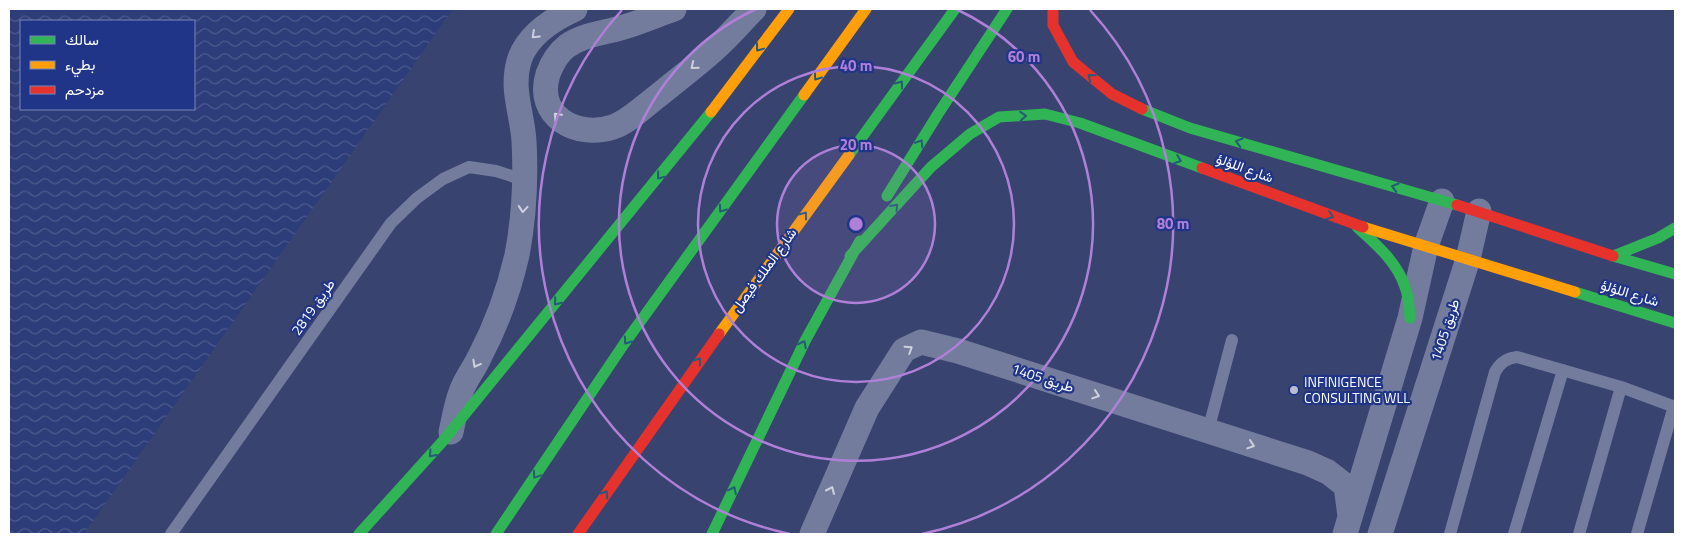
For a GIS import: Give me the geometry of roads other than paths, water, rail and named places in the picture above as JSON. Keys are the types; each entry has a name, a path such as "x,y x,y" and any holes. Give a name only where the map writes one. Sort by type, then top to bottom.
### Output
{"main road":[{"path":"359,534 450,433 693,136 789,9"},
{"path":"496,534 624,344 866,9"},
{"name":"شارع الملك فيصل","path":"578,534 688,376 955,9"},
{"path":"712,534 805,341 850,256 938,114 1007,9"},
{"name":"شارع اللؤلؤ","path":"1053,9 1053,25 1073,62 1112,94 1143,109 1190,128 1479,211 1612,256 1675,274"},
{"name":"شارع اللؤلؤ","path":"850,256 931,167 970,134 999,118 1045,114 1080,123 1354,224 1675,322"},
{"path":"1354,224 1372,240 1396,268 1408,297 1410,318"},
{"path":"1612,256 1658,238 1675,228"}],"street":[{"path":"450,433 461,390 494,326 507,292 517,254 524,180 524,140 516,91 516,75 520,58 527,43 541,30 557,18 576,9"},
{"path":"674,9 623,28 584,37 565,48 550,67 546,79 545,91 547,102 552,112 568,125 590,131 624,123 717,47 754,9"},
{"name":"طريق 1405","path":"1348,525 1410,318 1426,246 1442,201"},
{"name":"طريق 1405","path":"1380,534 1468,259 1479,211"},
{"name":"طريق 1405","path":"812,534 867,408 904,350 921,342 958,351 1308,463 1328,472 1346,486 1348,525"}],"lane":[{"name":"طريق 2819","path":"171,534 391,223 417,198 443,179 470,167 496,171 524,180"},
{"path":"1208,431 1232,340"},
{"path":"1450,534 1495,372 1498,366 1517,356 1621,386 1675,407 1637,534"},
{"path":"1514,534 1563,370"},
{"path":"1579,534 1621,386"}],"water":[{"path":"9,9 453,9 84,534 9,534"}],"place":[{"name":"INFINIGENCE CONSULTING WLL","path":"1294,390"}]}
